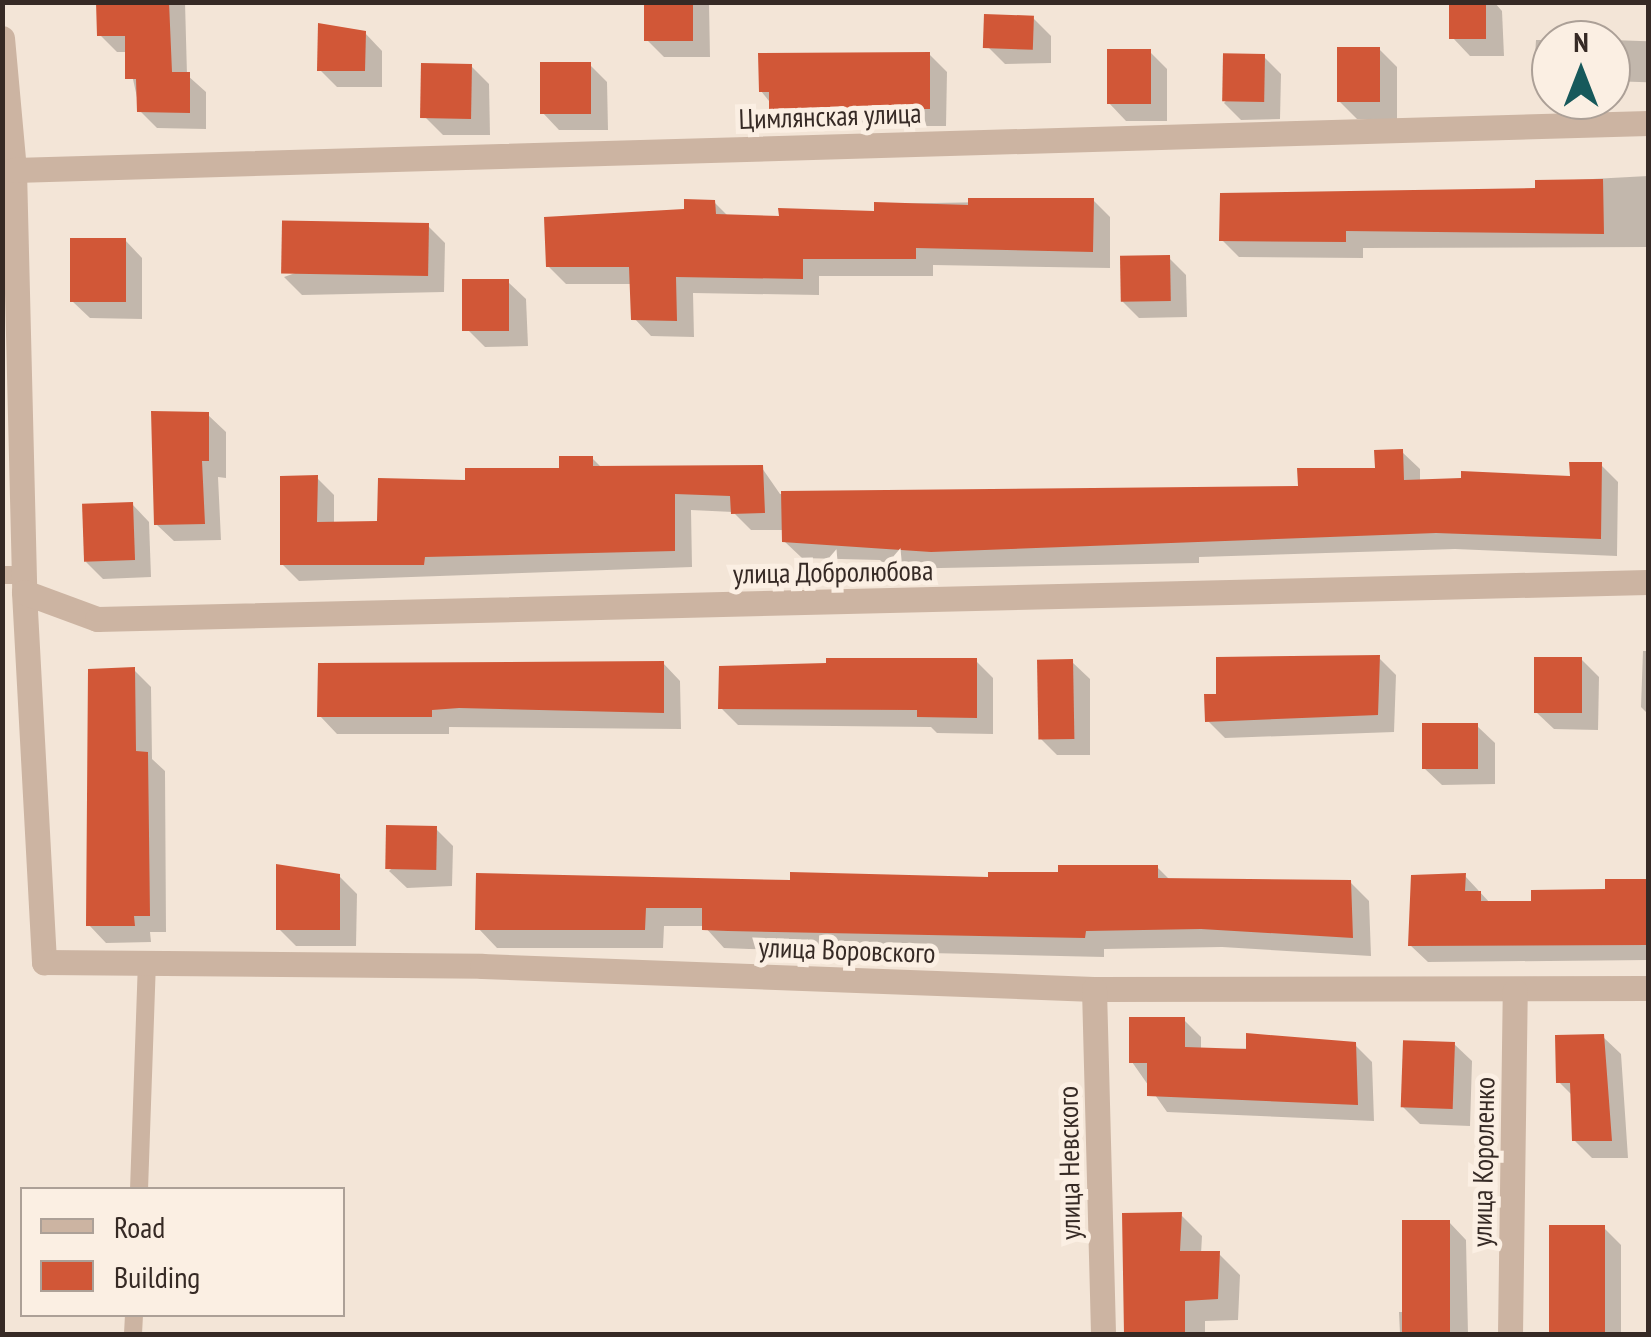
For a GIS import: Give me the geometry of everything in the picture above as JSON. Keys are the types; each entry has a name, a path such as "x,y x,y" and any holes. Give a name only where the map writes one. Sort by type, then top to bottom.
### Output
{"street":[{"path":"2,38 14,170 17,580"},
{"name":"Цимлянская улица","path":"14,170 1648,124"},
{"name":"улица Добролюбова","path":"17,580 97,619 1648,582"},
{"name":"улица Воровского","path":"17,580 44,962 482,966 1094,989 1648,988"},
{"name":"улица Невского","path":"1094,989 1104,1334"},
{"name":"улица Короленко","path":"1510,1334 1515,991"}],"lane":[{"path":"139,1187 147,963"}],"building":[{"path":"96,2 169,2 172,72 190,72 190,113 137,112 136,79 125,79 125,36 97,36"},
{"path":"644,2 693,2 693,41 644,41"},
{"path":"1449,2 1486,2 1486,39 1449,39"},
{"path":"984,14 1034,16 1033,50 983,48"},
{"path":"318,23 366,31 365,71 317,71"},
{"path":"1337,47 1380,47 1380,102 1337,102"},
{"path":"1107,49 1151,49 1151,104 1107,104"},
{"path":"930,52 930,109 769,109 769,92 759,92 758,53"},
{"path":"1223,53 1265,54 1264,102 1222,101"},
{"path":"540,62 591,62 591,114 540,114"},
{"path":"421,63 472,64 471,119 420,118"},
{"path":"1603,179 1604,234 1346,231 1346,242 1219,241 1220,193 1535,188 1535,180"},
{"path":"968,198 1094,198 1093,252 916,248 916,259 803,259 803,279 676,277 677,321 631,320 629,267 546,267 544,217 684,209 684,199 715,200 716,214 779,216 778,208 874,211 874,202 968,205"},
{"path":"282,220 429,223 428,276 281,273"},
{"path":"70,238 126,238 126,302 70,302"},
{"path":"1170,255 1171,301 1121,302 1120,256"},
{"path":"462,279 509,279 509,331 462,331"},
{"path":"151,411 209,412 209,461 202,461 205,524 154,525"},
{"path":"1403,449 1404,480 1461,478 1461,471 1570,476 1569,462 1602,462 1601,539 1436,533 931,552 782,542 781,491 1298,486 1297,468 1375,468 1374,450"},
{"path":"559,456 593,456 593,466 763,465 765,513 731,514 730,496 675,494 675,551 425,557 424,565 280,565 280,476 318,475 317,522 377,521 378,478 465,480 465,468 559,468"},
{"path":"133,502 135,560 84,562 82,504"},
{"path":"1380,655 1378,715 1205,722 1204,694 1216,694 1216,657"},
{"path":"1534,657 1582,657 1582,713 1534,713"},
{"path":"826,658 977,658 977,718 917,717 917,710 718,709 719,666 826,663"},
{"path":"1073,659 1074,739 1038,740 1037,660"},
{"path":"664,661 664,713 459,708 432,710 432,717 317,717 318,663"},
{"path":"135,667 136,751 148,752 150,916 134,916 135,926 86,926 88,669"},
{"path":"1422,723 1478,723 1478,769 1422,769"},
{"path":"386,825 437,826 436,870 385,869"},
{"path":"276,864 340,874 340,930 276,930"},
{"path":"1058,865 1158,865 1158,878 1351,880 1353,938 1201,929 1086,931 1085,938 702,930 702,908 646,908 645,930 475,930 476,873 790,880 790,872 988,877 988,872 1058,872"},
{"path":"1466,873 1465,891 1481,891 1481,901 1531,901 1531,890 1605,889 1605,879 1648,879 1648,945 1408,946 1411,875"},
{"path":"1129,1017 1185,1017 1185,1047 1246,1049 1246,1033 1356,1042 1358,1105 1147,1096 1147,1063 1129,1063"},
{"path":"1604,1034 1612,1141 1572,1141 1570,1083 1556,1083 1555,1035"},
{"path":"1403,1040 1455,1042 1453,1109 1401,1107"},
{"path":"1182,1212 1180,1251 1220,1251 1218,1299 1185,1301 1185,1334 1124,1334 1122,1213"},
{"path":"1402,1220 1450,1220 1450,1334 1402,1334"},
{"path":"1549,1225 1605,1225 1605,1334 1549,1334"}]}
